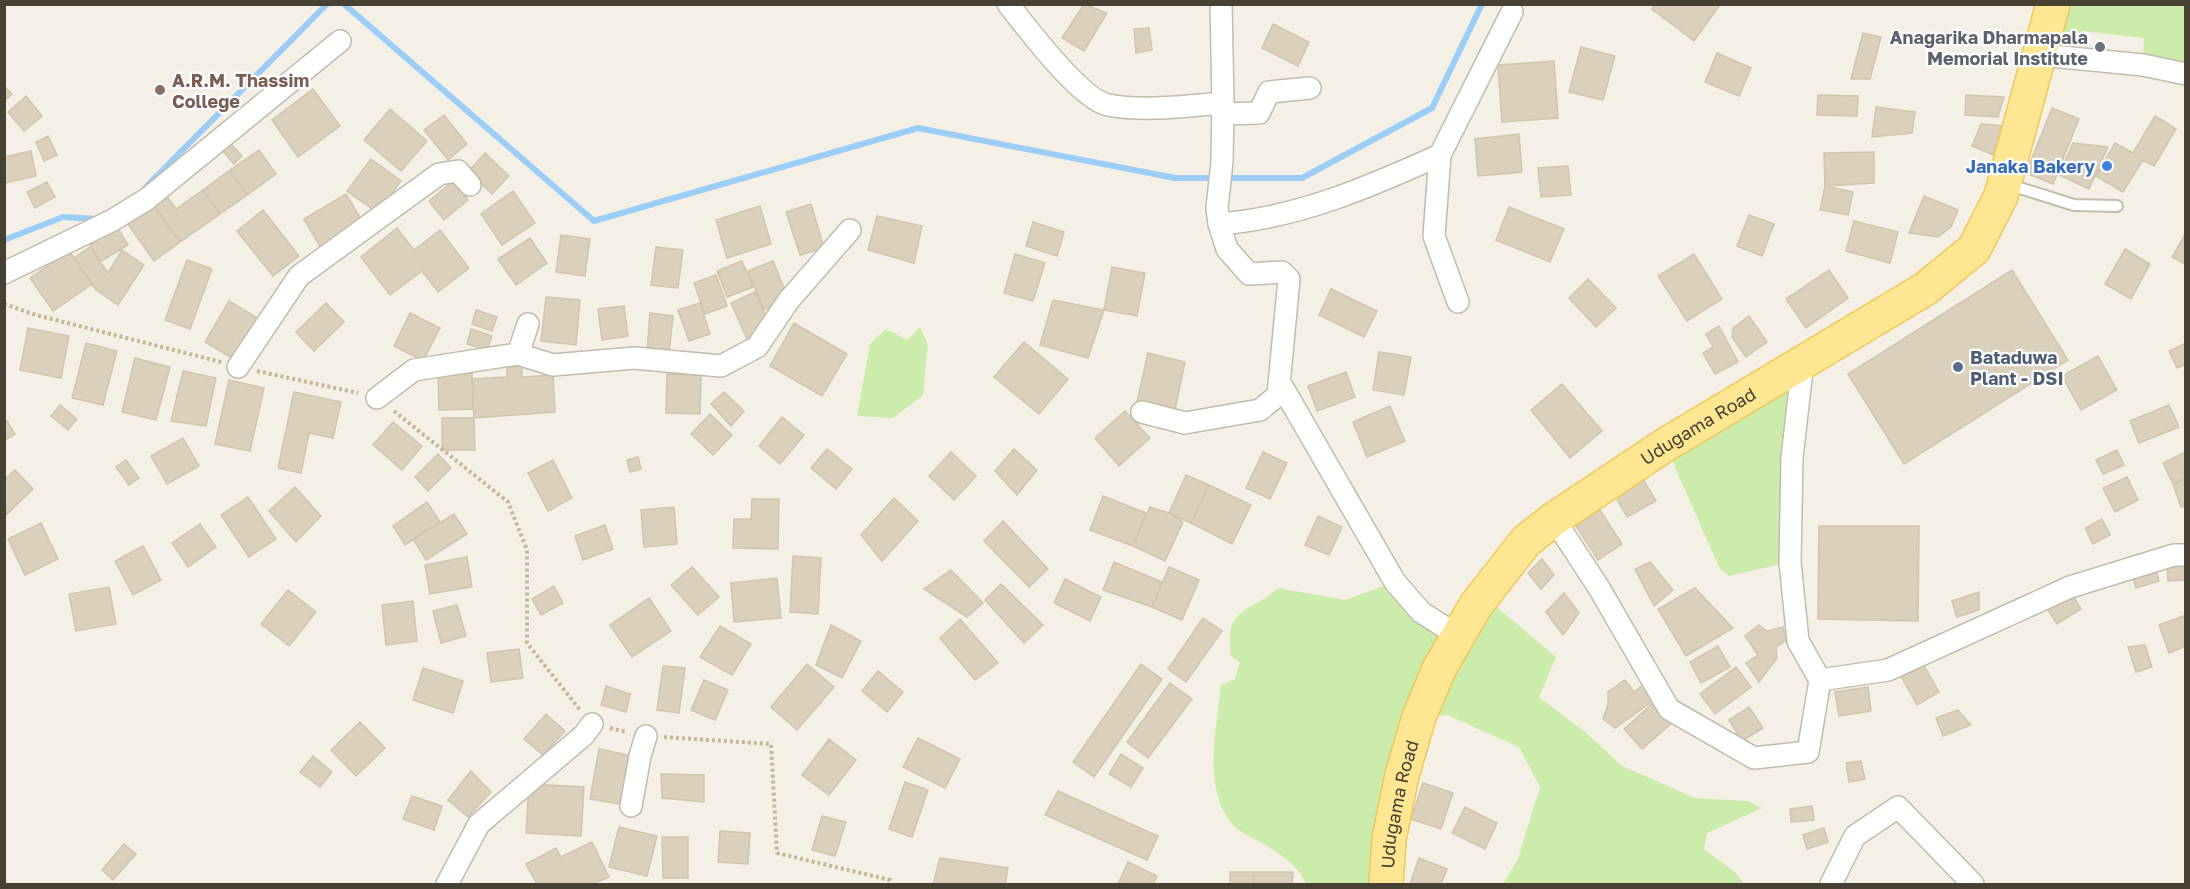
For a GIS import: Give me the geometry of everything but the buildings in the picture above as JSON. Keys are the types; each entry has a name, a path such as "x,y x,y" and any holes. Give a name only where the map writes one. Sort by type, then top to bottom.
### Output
{"main road":[{"name":"Udugama Road","path":"1386,885 1389,840 1402,775 1419,717 1457,635 1476,605 1526,541 1554,519 1648,456 1803,361 1925,290 1974,249 2001,196 2054,4"}],"street":[{"path":"1008,4 1067,75 1106,105 1222,108 1259,113 1269,92 1310,88"},
{"path":"1142,412 1185,423 1260,410 1278,395 1289,279 1282,272 1249,274 1227,249 1218,220 1222,162 1221,4"},
{"path":"1458,302 1434,236 1440,155 1512,12"},
{"path":"4,273 114,220 147,199 340,41"},
{"path":"2041,55 2143,65 2186,74"},
{"path":"1218,220 1259,221 1358,192 1440,155"},
{"path":"238,366 299,276 439,174 458,171 470,185"},
{"path":"377,398 414,370 518,354 553,365 634,358 721,366 758,347 789,300 850,230"},
{"path":"518,354 528,324"},
{"path":"1554,519 1599,588 1669,709 1755,758 1808,752 1820,680 1798,641 1790,562 1792,458 1803,361"},
{"path":"1279,381 1395,582 1421,612 1457,635"},
{"path":"1820,680 1888,670 2070,587 2174,555 2186,555"},
{"path":"447,885 479,824 584,735 592,724"},
{"path":"631,806 646,736"},
{"path":"1831,885 1855,836 1898,807 1973,885"}],"lane":[{"path":"2004,184 2074,205 2117,206"}],"path":[{"path":"4,304 36,315 238,366 377,398 508,502 527,550 527,643 592,724 646,736 771,744 777,852 890,880 891,885"}],"green space":[{"path":"2184,4 2185,74 2143,65 2144,38 2082,31 2041,55 2053,5"},
{"path":"920,327 928,344 923,395 893,418 857,416 870,344 886,329 907,340"},
{"path":"1803,361 1790,562 1729,576 1720,569 1665,445"},
{"path":"1395,582 1457,635 1485,597 1556,657 1539,697 1585,732 1622,766 1695,798 1748,801 1762,808 1707,833 1704,849 1735,872 1744,884 1503,884 1518,859 1540,787 1519,747 1447,715 1418,717 1386,884 1306,884 1298,871 1277,852 1236,828 1225,813 1218,796 1214,778 1214,740 1221,685 1235,679 1240,662 1231,656 1231,627 1236,619 1242,612 1278,588 1345,600"}],"waterway":[{"path":"146,187 327,4"},
{"path":"344,4 594,221 918,128 1175,178 1302,178 1432,108 1482,4"},
{"path":"4,240 63,217 98,219"}],"place":[{"name":"Anagarika Dharmapala Memorial Institute","path":"2100,47"},
{"name":"A.R.M. Thassim College","path":"160,90"},
{"name":"Janaka Bakery","path":"2107,166"},
{"name":"Bataduwa Plant - DSI","path":"1958,367"}]}
